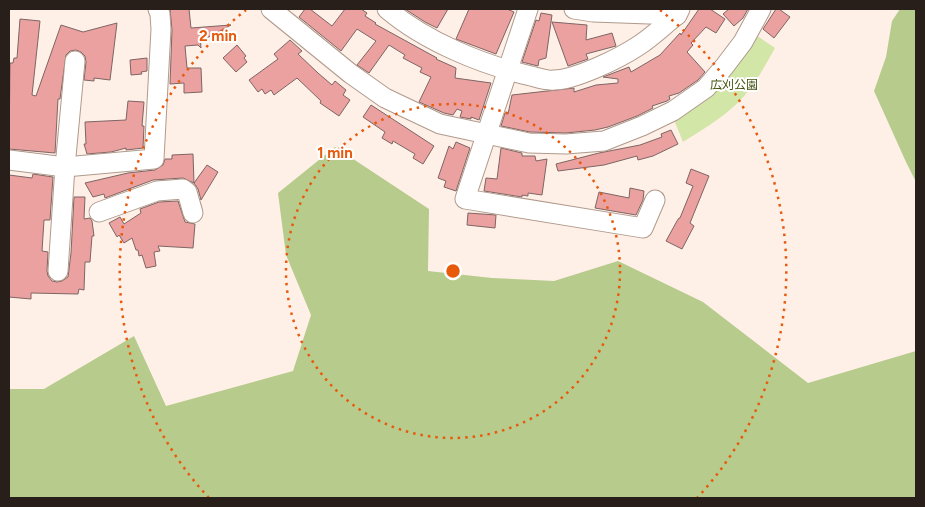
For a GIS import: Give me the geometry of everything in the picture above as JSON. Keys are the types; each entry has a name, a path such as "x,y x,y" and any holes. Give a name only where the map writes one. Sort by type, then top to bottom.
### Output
{"street":[{"path":"157,191 154,159 161,29 158,9"},
{"path":"387,9 420,33 453,49 507,70 552,81 571,78 638,46 678,12"},
{"path":"528,9 465,199 643,228 655,200"},
{"path":"574,9 593,12 678,12"},
{"path":"282,12 351,74 386,98 440,124 529,143 566,144 604,141 673,111 706,88 743,42 761,9"},
{"path":"58,271 75,61"},
{"path":"9,160 65,167 154,159"},
{"path":"99,212 157,191 183,189 187,192 192,213"}],"green space":[{"path":"900,9 916,9 916,182 874,91 886,57 892,21"},
{"name":"広刈公園","path":"753,33 775,48 757,78 745,95 731,109 683,142 672,115"},
{"path":"335,147 429,209 428,271 492,278 554,281 618,261 703,302 808,383 916,351 916,498 9,498 9,389 44,389 134,336 166,406 293,371 311,315 286,255 278,193"}],"building":[{"path":"170,9 189,9 191,28 231,25 205,39 200,34 201,48 198,45 185,46 187,68 201,68 202,92 184,93 184,83 170,84 172,30"},
{"path":"305,9 310,9 332,26 345,9 361,9 367,13 365,16 375,24 436,59 456,68 455,78 491,83 479,120 471,117 471,119 460,117 462,111 457,109 453,115 419,102 431,77 420,72 422,68 403,58 405,55 389,45 369,73 357,65 376,41 357,29 341,51 299,17"},
{"path":"405,9 448,9 437,28"},
{"path":"469,9 507,9 514,12 496,54 456,39"},
{"path":"699,9 710,9 725,19 716,33 706,27 691,43 693,45 687,52 705,72 698,80 679,93 669,96 670,99 667,101 652,106 653,108 637,116 595,130 566,133 530,132 501,126 505,113 508,114 512,95 574,88 574,92 596,85 618,83 618,79 603,77 629,67 631,72 660,55 680,33 681,35"},
{"path":"729,9 748,9 743,18 734,26 723,14"},
{"path":"776,9 790,17 774,38 763,29"},
{"path":"541,13 552,15 546,58 539,60 538,66 522,62 536,20 539,21"},
{"path":"20,19 40,21 32,95 36,96 61,25 83,32 117,23 110,80 94,78 94,81 84,80 85,56 76,50 70,51 66,55 60,99 58,99 55,153 9,149 10,63 13,63 14,58 17,58"},
{"path":"552,22 587,25 586,40 612,33 616,46 586,54 588,59 568,66"},
{"path":"290,40 302,51 298,54 318,73 332,85 335,81 346,90 343,95 350,100 339,116 320,103 321,101 297,78 274,95 271,90 265,94 262,89 258,92 249,80 278,59 274,54"},
{"path":"237,45 246,56 244,58 247,62 236,72 223,58"},
{"path":"147,58 147,71 141,72 142,74 131,75 130,60"},
{"path":"128,101 144,102 143,148 126,150 126,148 111,152 87,154 84,144 86,144 85,122 126,120"},
{"path":"371,105 434,146 423,164 413,158 415,154 393,141 392,144 382,138 385,132 363,117"},
{"path":"671,130 678,144 653,156 638,160 637,156 604,165 558,171 556,164 640,145 662,137 661,134"},
{"path":"456,142 470,148 456,191 444,187 446,181 438,178 449,146 453,149"},
{"path":"501,148 522,153 522,156 535,156 536,161 547,159 542,195 528,193 528,196 522,195 522,197 484,191 486,178 497,179"},
{"path":"193,154 194,183 183,178 153,180 105,198 104,194 93,197 85,183 128,173 155,170 163,165 165,159 172,159 172,155"},
{"path":"207,165 218,172 201,200 194,183"},
{"path":"691,169 709,176 690,223 694,226 682,249 666,241 680,218 693,186 686,183"},
{"path":"33,174 53,177 50,220 44,220 42,251 48,252 47,271 52,281 62,281 68,277 74,197 85,197 84,219 90,218 92,221 94,236 92,236 90,262 85,262 84,290 79,289 78,294 31,293 31,299 9,297 9,175 32,178"},
{"path":"630,188 644,191 643,200 636,215 595,208 599,192 629,198"},
{"path":"178,201 185,222 195,224 193,248 158,246 160,251 154,252 156,266 146,268 142,255 139,256 132,238 124,243 119,235 117,237 109,223 120,217 124,224 141,213 140,209 159,202"},
{"path":"468,213 496,215 495,228 467,225"}]}
